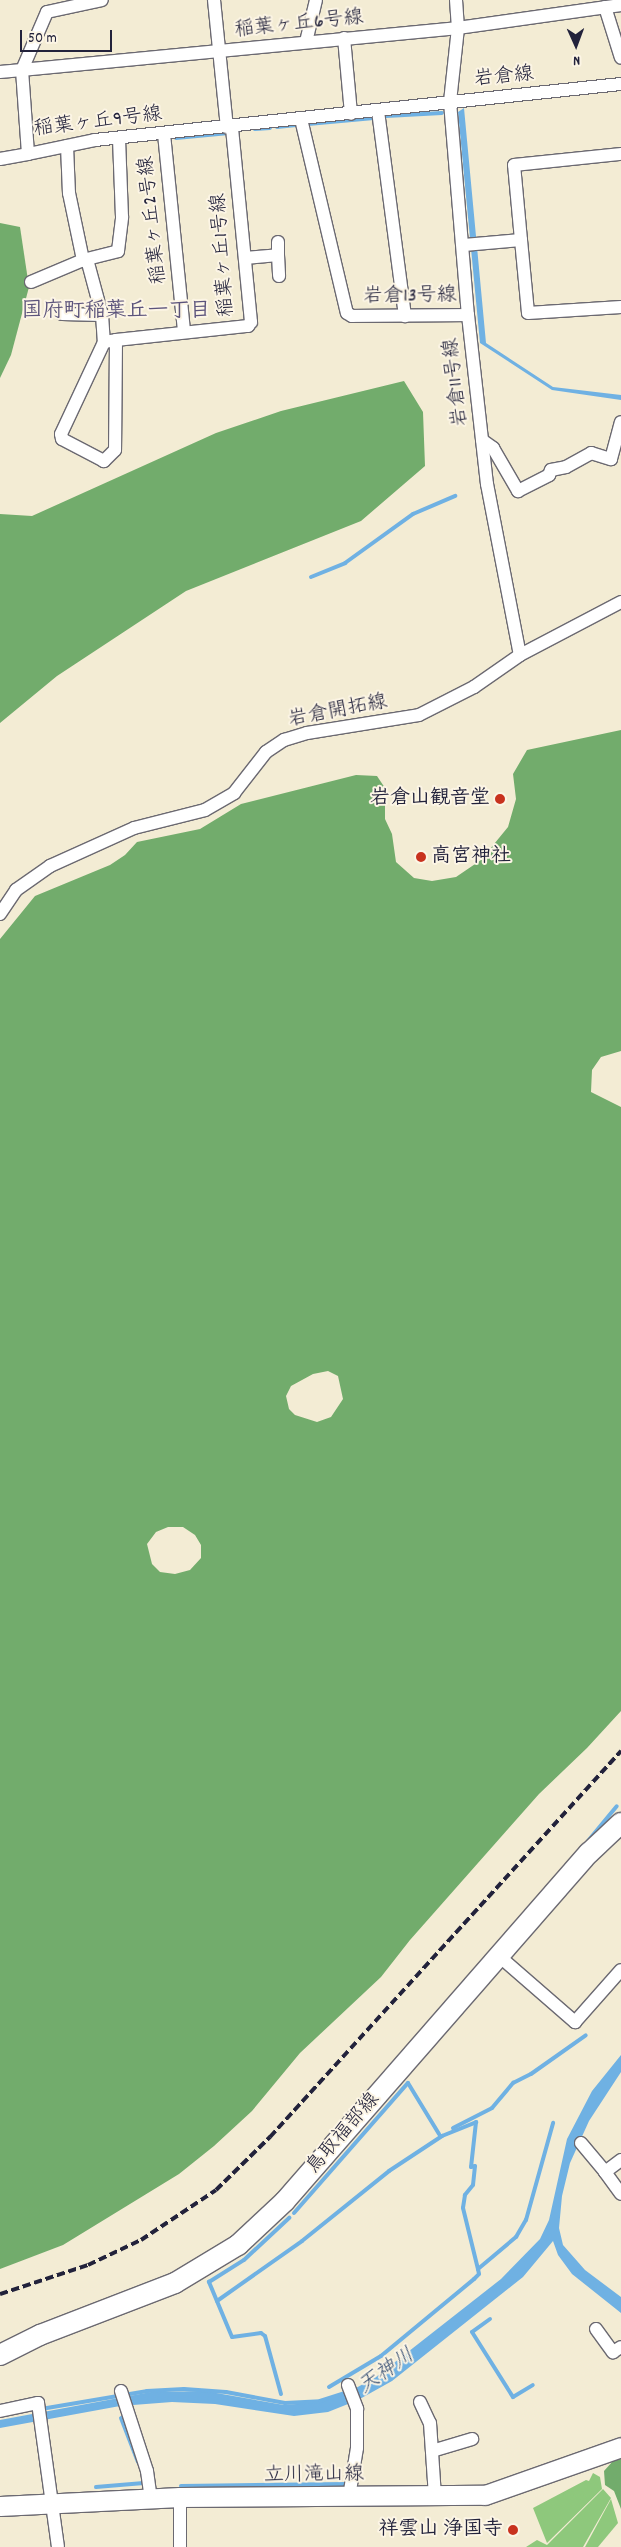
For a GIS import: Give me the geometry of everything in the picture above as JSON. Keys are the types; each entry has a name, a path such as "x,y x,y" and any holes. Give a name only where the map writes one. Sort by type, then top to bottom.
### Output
{"main road":[{"name":"鳥取福部線","path":"1,2353 175,2283 238,2244 285,2200 589,1853 621,1823"}],"street":[{"path":"22,70 47,12 100,0"},
{"name":"稲葉ヶ丘1号線","path":"110,341 248,326 251,322 214,0"},
{"path":"306,42 316,0"},
{"name":"岩倉11号線","path":"456,0 458,28 450,102 464,246 468,315 487,484 520,655"},
{"name":"稲葉ヶ丘6号線","path":"220,52 458,28 621,5"},
{"path":"605,7 621,58"},
{"path":"344,38 351,114"},
{"path":"0,72 220,52"},
{"name":"稲葉ヶ丘9号線","path":"22,70 28,154 119,138 450,102"},
{"name":"岩倉線","path":"450,102 621,84"},
{"path":"378,111 405,316"},
{"name":"岩倉13号線","path":"301,119 347,313 352,316 468,315"},
{"name":"稲葉ヶ丘2号線","path":"164,134 184,332"},
{"path":"31,282 83,260 118,251 122,217 119,138"},
{"path":"67,146 69,193 83,260 88,263 110,341 115,450 104,461 62,439 61,434 110,341"},
{"path":"0,159 28,154"},
{"path":"621,154 514,165 528,313 621,307"},
{"path":"464,246 521,240"},
{"path":"245,258 278,248 279,276"},
{"path":"62,314 102,316"},
{"path":"482,440 493,448 518,491 549,475 551,470 566,467 591,453 611,459 621,422"},
{"name":"岩倉開拓線","path":"0,914 16,890 50,866 134,828 176,820 205,810 234,793 266,752 284,740 307,733 419,715 474,687 520,655 621,602"},
{"path":"499,1956 575,2022 621,1970"},
{"path":"581,2144 621,2194"},
{"path":"605,2172 621,2160"},
{"path":"596,2329 613,2352 621,2347"},
{"path":"349,2388 355,2403 357,2448 349,2498"},
{"path":"121,2390 147,2471 151,2498"},
{"path":"420,2402 430,2423 435,2497"},
{"path":"0,2411 38,2404 58,2547"},
{"path":"432,2451 472,2439"},
{"name":"立川滝山線","path":"0,2506 180,2497 349,2498 485,2495 621,2447"},
{"path":"180,2497 180,2547"}],"green space":[{"path":"0,223 20,227 29,287 11,355 0,378"},
{"path":"404,381 423,412 425,466 361,521 186,591 57,676 0,723 0,514 32,516 216,433 281,411"},
{"path":"621,730 621,1051 601,1057 592,1070 591,1092 621,1107 621,1711 587,1748 539,1794 410,1940 381,1977 300,2053 252,2111 214,2146 179,2174 63,2245 0,2269 0,939 35,896 110,865 125,855 137,842 200,829 241,804 356,775 377,776 385,788 385,819 392,834 396,862 414,878 432,881 456,877 481,860 508,827 516,799 513,774 527,750","holes":["328,1371 338,1376 343,1399 331,1417 317,1422 295,1415 289,1409 286,1396 291,1386 313,1374","168,1527 183,1527 195,1535 201,1545 201,1558 190,1570 175,1574 160,1572 152,1564 147,1544 156,1532"]},
{"path":"621,2459 621,2509 614,2491 605,2485 604,2471 613,2461"},
{"path":"593,2473 600,2477 602,2489 547,2543 533,2508 586,2480 589,2481"},
{"path":"603,2489 611,2498 583,2547 526,2547 537,2540 547,2545"},
{"path":"611,2499 618,2523 598,2547 585,2547"}],"water":[{"path":"464,108 486,343 553,387 621,395 621,400 552,390 480,343 458,112"},
{"name":"天神川","path":"621,2055 621,2072 589,2121 570,2163 562,2196 559,2228 563,2245 585,2270 621,2297 621,2313 572,2274 558,2255 553,2241 523,2277 392,2381 358,2400 328,2412 294,2416 215,2404 172,2402 120,2406 0,2428 0,2420 151,2392 205,2391 284,2405 321,2402 345,2394 376,2377 501,2279 540,2239 549,2220 567,2139 592,2091"}],"waterway":[{"path":"386,116 442,113"},
{"path":"308,124 374,118"},
{"path":"277,127 296,125"},
{"path":"255,129 270,128"},
{"path":"176,138 229,133"},
{"path":"311,577 345,563 413,514 455,496"},
{"path":"588,1841 617,1806"},
{"path":"453,2128 492,2108 513,2083 531,2074 586,2035"},
{"path":"294,2213 408,2083 439,2134"},
{"path":"217,2301 302,2241 389,2171 442,2136 476,2122 471,2167 475,2166 473,2185 465,2195 463,2208 478,2269"},
{"name":"天神川","path":"329,2387 381,2356 474,2279 479,2274 478,2269 516,2237 526,2220 553,2123"},
{"path":"281,2394 265,2336 261,2333 232,2337 209,2282 244,2260 289,2218"},
{"path":"490,2319 472,2332 513,2397 533,2385"},
{"path":"41,2409 147,2391 184,2389 226,2392 285,2403 320,2401 347,2392"},
{"path":"121,2418 138,2462"},
{"path":"96,2487 144,2483"},
{"path":"181,2486 348,2484"}],"railway":[{"path":"0,2294 88,2265 141,2240 216,2190 270,2137 621,1751"}],"place":[{"name":"岩倉山観音堂","path":"500,799"},
{"name":"高宮神社","path":"421,857"},
{"name":"祥雲山 浄国寺","path":"513,2530"}],"district":[{"name":"国府町稲葉丘一丁目","path":"116,312"}]}
